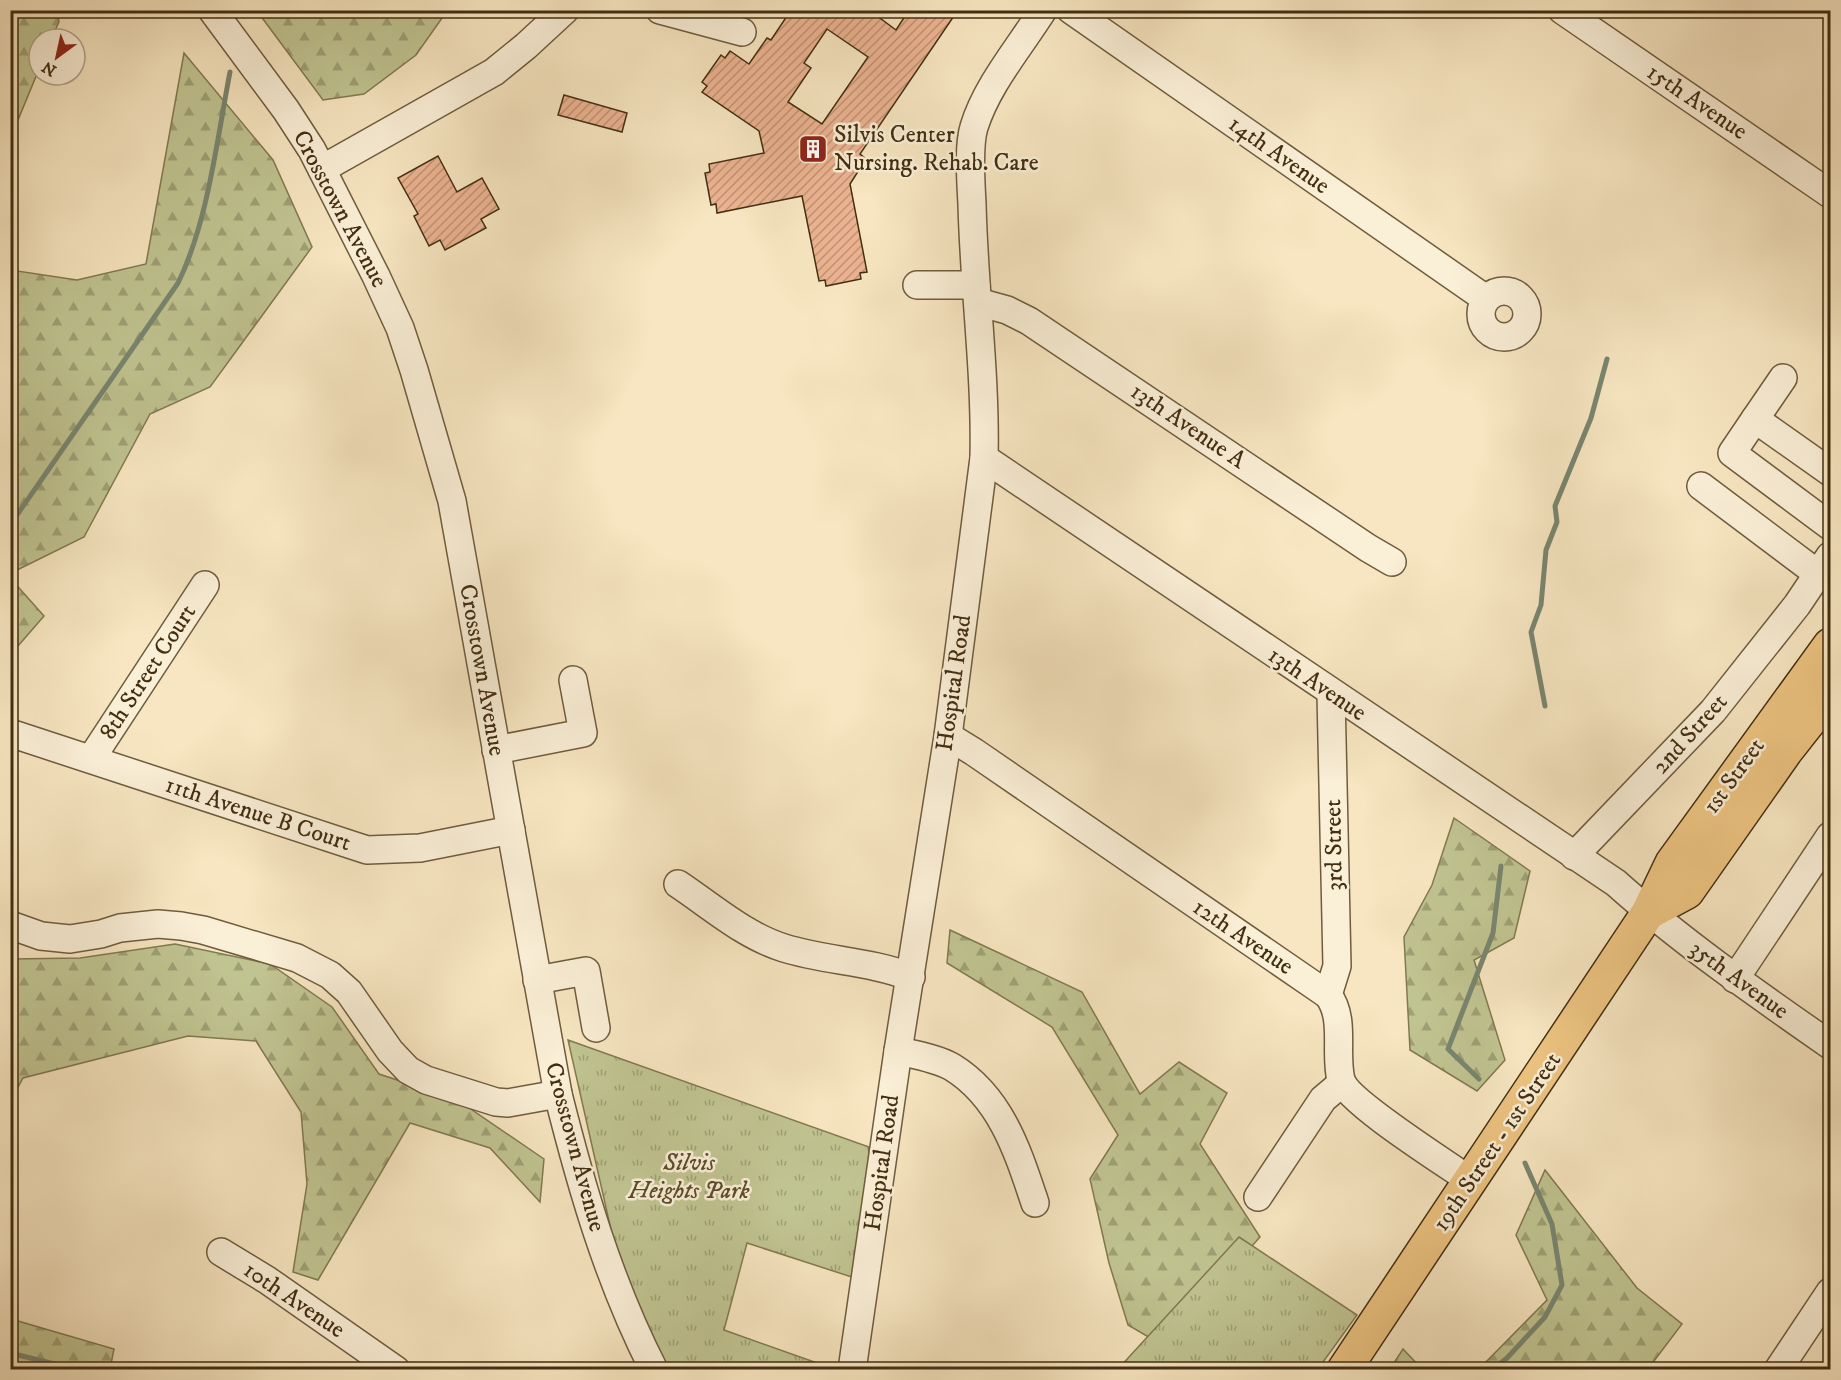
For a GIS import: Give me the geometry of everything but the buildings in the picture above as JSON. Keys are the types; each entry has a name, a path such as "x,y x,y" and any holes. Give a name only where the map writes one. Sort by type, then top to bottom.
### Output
{"main road":[{"name":"1st Street","path":"1648,913 1671,863 1830,645"},
{"path":"1648,913 1687,892 1786,751 1830,695"},
{"name":"19th Street - 1st Street","path":"1344,1370 1648,913"}],"street":[{"name":"Crosstown Avenue","path":"212,10 286,110 322,169 400,328 444,468 452,501 558,1094 593,1224 616,1289 654,1370"},
{"path":"322,169 494,72 565,10"},
{"path":"660,10 742,32"},
{"name":"Hospital Road","path":"852,1370 898,1051 948,736 984,458 977,293 973,257 971,176 973,131 985,100 1043,10"},
{"name":"14th Avenue","path":"1071,10 1486,299"},
{"name":"15th Avenue","path":"1562,10 1830,194"},
{"name":"13th Avenue A","path":"917,285 977,293 1029,321 1392,562"},
{"path":"1783,378 1731,453 1830,526"},
{"path":"1755,419 1830,472"},
{"name":"13th Avenue","path":"984,458 1616,884 1648,913"},
{"path":"1701,486 1824,565"},
{"name":"2nd Street","path":"1574,856 1688,739 1747,669 1797,605 1824,565"},
{"name":"8th Street Court","path":"91,759 205,585"},
{"path":"496,750 583,733 573,680"},
{"name":"3rd Street","path":"1329,995 1337,966 1331,693"},
{"name":"11th Avenue B Court","path":"10,733 367,850 420,848 511,830"},
{"name":"12th Avenue","path":"948,736 1329,995"},
{"path":"1735,979 1830,836"},
{"path":"678,884 748,931 769,942 800,952 892,969 911,976"},
{"name":"35th Avenue","path":"1648,913 1735,979 1830,1045"},
{"path":"10,926 41,936 70,939 101,934 120,927 170,925 203,930 274,950 314,965 349,992 390,1051 403,1066 416,1076 496,1102 508,1103 558,1094"},
{"path":"537,980 586,971 596,1028"},
{"path":"1329,995 1335,1004 1338,1019 1339,1071 1342,1083 1362,1105 1471,1181"},
{"path":"898,1051 933,1059 951,1067 984,1095 1010,1132 1035,1203"},
{"path":"1258,1197 1323,1099 1342,1083"},
{"name":"10th Avenue","path":"221,1252 267,1280 396,1370"},
{"path":"1778,1370 1830,1292"}],"green space":[{"path":"11,10 57,11 59,22 57,27 27,27 27,87 32,87 11,137"},
{"path":"257,11 447,11 416,55 364,94 323,100"},
{"path":"184,53 273,160 312,247 210,387 150,414 84,537 11,573 11,481 18,465 10,457 11,270 77,280 146,264"},
{"path":"11,579 44,616 11,654"},
{"path":"1454,818 1530,871 1514,938 1474,960 1505,1060 1477,1091 1410,1050 1404,937 1432,885"},
{"path":"950,930 1082,992 1140,1094 1179,1062 1227,1093 1200,1144 1260,1237 1164,1346 1128,1325 1109,1263 1090,1179 1118,1135 1052,1027 947,963"},
{"path":"175,944 270,964 332,1007 379,1074 456,1099 544,1159 540,1202 490,1148 410,1123 318,1280 293,1272 307,1184 301,1112 256,1041 188,1036 23,1078 11,1100 11,959 80,958"},
{"name":"Silvis Heights Park","path":"568,1040 869,1147 864,1281 747,1243 724,1330 834,1369 662,1369 634,1331"},
{"path":"1545,1170 1637,1288 1682,1324 1648,1369 1479,1369 1547,1300 1516,1235"},
{"path":"1239,1237 1357,1315 1318,1369 1118,1369"},
{"path":"11,1319 114,1349 110,1369 11,1369"},
{"path":"1403,1349 1422,1369 1390,1369"}],"waterway":[{"path":"10,525 178,283 197,234 204,207 230,72"},
{"path":"1545,706 1531,632 1541,605 1546,550 1557,522 1555,506 1591,418 1607,359"},
{"path":"1479,1079 1448,1049 1493,933 1501,866"},
{"path":"1492,1370 1507,1358 1545,1317 1562,1285 1552,1224 1525,1163"},
{"path":"10,1353 79,1370"}],"place":[{"name":"Silvis Center Nursing. Rehab. Care","path":"813,149"}]}
